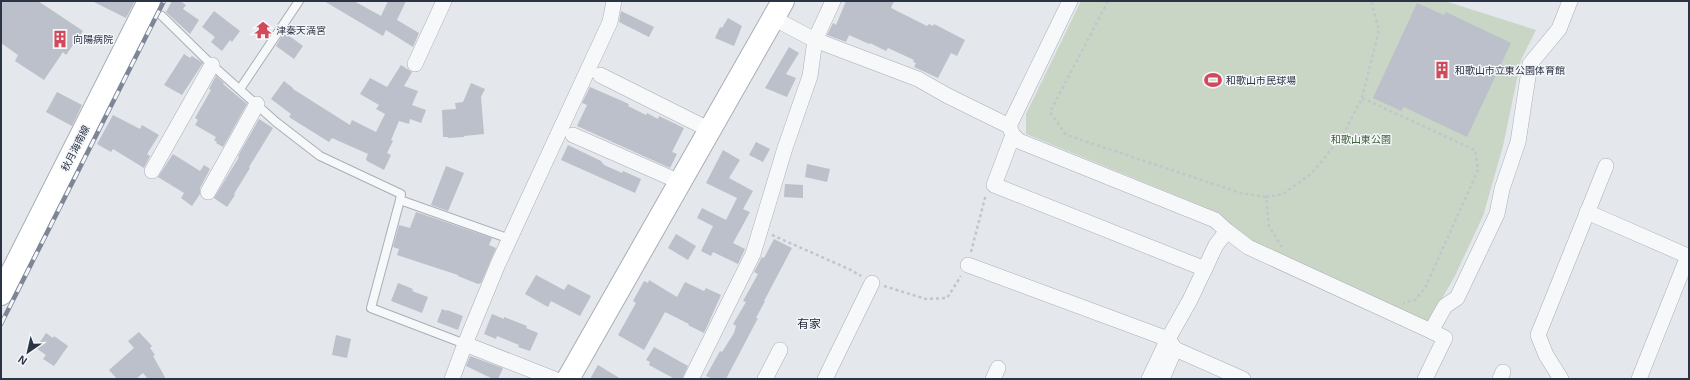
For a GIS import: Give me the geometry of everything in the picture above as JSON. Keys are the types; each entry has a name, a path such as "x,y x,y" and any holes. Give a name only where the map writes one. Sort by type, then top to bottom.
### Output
{"street":[{"path":"415,64 444,1"},
{"path":"452,379 465,344 510,239 610,22 614,1"},
{"path":"691,379 750,260 785,148 810,76 815,40 833,1"},
{"path":"1070,1 1011,130 994,185 1205,269"},
{"path":"1431,332 1445,306 1456,298 1497,214 1502,189 1518,142 1530,64 1559,29 1570,1"},
{"name":"秋月海南線","path":"1,294 156,8"},
{"path":"568,379 778,10 815,40 918,79 1011,130 1019,141 1215,220 1248,247 1444,338 1425,379"},
{"path":"152,171 212,65"},
{"path":"600,75 710,130"},
{"path":"208,192 256,104"},
{"path":"573,135 680,182"},
{"path":"1561,379 1546,355 1538,335 1606,166"},
{"path":"1587,212 1688,256 1639,379"},
{"path":"1162,379 1172,344 1190,300 1216,245 1227,231"},
{"path":"968,265 1172,344 1224,375 1243,379"},
{"path":"825,379 872,283"},
{"path":"465,344 554,379"},
{"path":"1149,379 1172,344"},
{"path":"765,379 780,350"}],"lane":[{"path":"240,89 300,1"},
{"path":"156,8 212,65 276,122 320,156 401,194 371,308 465,344"},
{"path":"400,200 510,239"}],"path":[{"path":"1108,1 1050,112 1066,135 1241,193 1266,197 1283,194 1312,173 1343,135 1362,98 1380,30 1371,1"},
{"path":"1362,98 1475,150 1478,170 1425,288 1415,300 1400,304"},
{"path":"760,230 851,270 872,283 926,299 947,298 968,265 987,189"},
{"path":"1266,197 1269,226 1284,251"}],"green space":[{"name":"和歌山東公園","path":"1081,1 1445,1 1536,30 1521,60 1503,146 1483,216 1454,278 1428,322 1256,243 1223,218 1202,206 1026,134 1026,114"}],"building":[{"name":"向陽病院","path":"1,1 38,1 83,31 66,55 63,52 44,80 15,61 18,55 1,43"},
{"path":"92,1 135,1 126,18"},
{"path":"172,1 180,1 186,5 183,9 199,20 190,34 166,12"},
{"path":"324,1 354,1 381,16 388,1 406,1 397,20 419,33 413,47 386,30 383,36"},
{"path":"846,1 894,1 891,8 927,26 929,24 933,26 934,24 965,40 957,56 951,53 938,78 914,67 916,63 913,62 914,60 888,48 886,51 849,35 846,42 827,35 833,23 836,25"},
{"name":"和歌山市立東公園体育館","path":"1417,3 1444,15 1446,12 1511,43 1467,137 1404,107 1401,111 1373,98"},
{"path":"214,11 240,31 232,42 230,40 222,51 211,42 215,37 202,27"},
{"path":"621,11 654,27 649,37 619,22"},
{"path":"728,18 742,26 734,46 715,38 720,27 722,28"},
{"path":"284,32 303,46 294,59 276,46"},
{"path":"789,47 799,53 786,74 796,78 787,97 765,88"},
{"path":"184,54 190,58 192,56 203,63 182,95 164,85"},
{"path":"401,65 412,72 404,86 418,91 412,105 426,110 421,123 410,119 409,124 399,121 391,140 393,141 387,153 391,155 384,170 367,161 366,159 368,154 332,138 329,142 289,117 291,114 271,99 284,81 293,89 350,125 352,120 376,132 385,114 376,109 379,105 360,94 370,78 387,87"},
{"path":"216,76 224,83 223,84 247,104 223,147 216,143 217,142 214,140 216,137 195,125 198,120 195,118 211,90 209,89"},
{"path":"471,83 485,89 481,97 484,134 464,137 443,137 442,110 456,109 455,103 463,102"},
{"path":"590,87 629,104 628,106 646,115 647,113 658,119 659,116 684,128 672,152 677,154 670,168 577,126 587,105 582,103"},
{"path":"57,92 82,105 72,126 46,112"},
{"path":"113,115 140,129 142,125 159,135 147,154 150,156 144,168 113,149 111,152 97,144"},
{"path":"259,119 273,128 227,207 214,198 239,157 238,156"},
{"path":"756,142 770,149 763,162 749,155"},
{"path":"568,145 601,161 604,165 641,179 635,193 561,160"},
{"path":"723,150 740,160 729,178 753,191 743,209 750,212 733,243 745,249 738,264 713,252 711,256 701,251 713,226 697,218 702,208 726,220 737,198 706,183"},
{"path":"173,154 200,171 204,165 210,169 200,188 200,194 192,206 181,198 184,193 158,177"},
{"path":"807,164 830,169 827,182 805,177"},
{"path":"446,166 464,173 448,211 431,205"},
{"path":"785,184 803,185 803,198 784,197"},
{"path":"416,212 492,238 489,245 496,248 481,283 478,284 458,275 397,255 399,249 393,247 399,225 410,228"},
{"path":"676,234 696,246 688,260 668,248"},
{"path":"774,239 792,248 764,301 756,318 758,318 726,379 713,379 706,376 720,351 722,352 734,333 736,326 733,324 746,302 743,301 758,274 754,272 762,257 764,258"},
{"path":"536,275 564,290 568,284 591,296 580,316 551,301 548,307 525,294"},
{"path":"649,280 677,297 685,282 704,291 706,288 721,295 704,333 665,312 644,350 618,335 636,303 633,301 644,281 648,283"},
{"path":"398,283 413,289 412,291 428,297 422,313 391,301"},
{"path":"442,309 463,316 458,330 437,322"},
{"path":"492,314 527,326 526,328 538,333 530,351 518,347 519,345 497,336 496,339 484,334"},
{"path":"139,332 152,346 150,348 155,355 153,356 166,379 148,379 143,373 136,379 117,379 109,370 134,348 128,341"},
{"path":"46,333 53,338 54,336 68,346 54,366 43,359 46,355 36,348"},
{"path":"336,335 351,339 347,358 332,355"},
{"path":"654,347 688,366 682,379 675,379 649,365 650,362 646,360"},
{"path":"470,356 503,368 498,379 493,379 466,366"},
{"path":"598,365 621,379 590,379"}],"railway":[{"path":"1,324 164,1"}],"place":[{"name":"津秦天満宮","path":"263,30"},
{"name":"向陽病院","path":"60,39"},
{"name":"和歌山市立東公園体育館","path":"1442,70"},
{"name":"和歌山市民球場","path":"1213,80"}],"district":[{"name":"有家","path":"809,324"}]}
